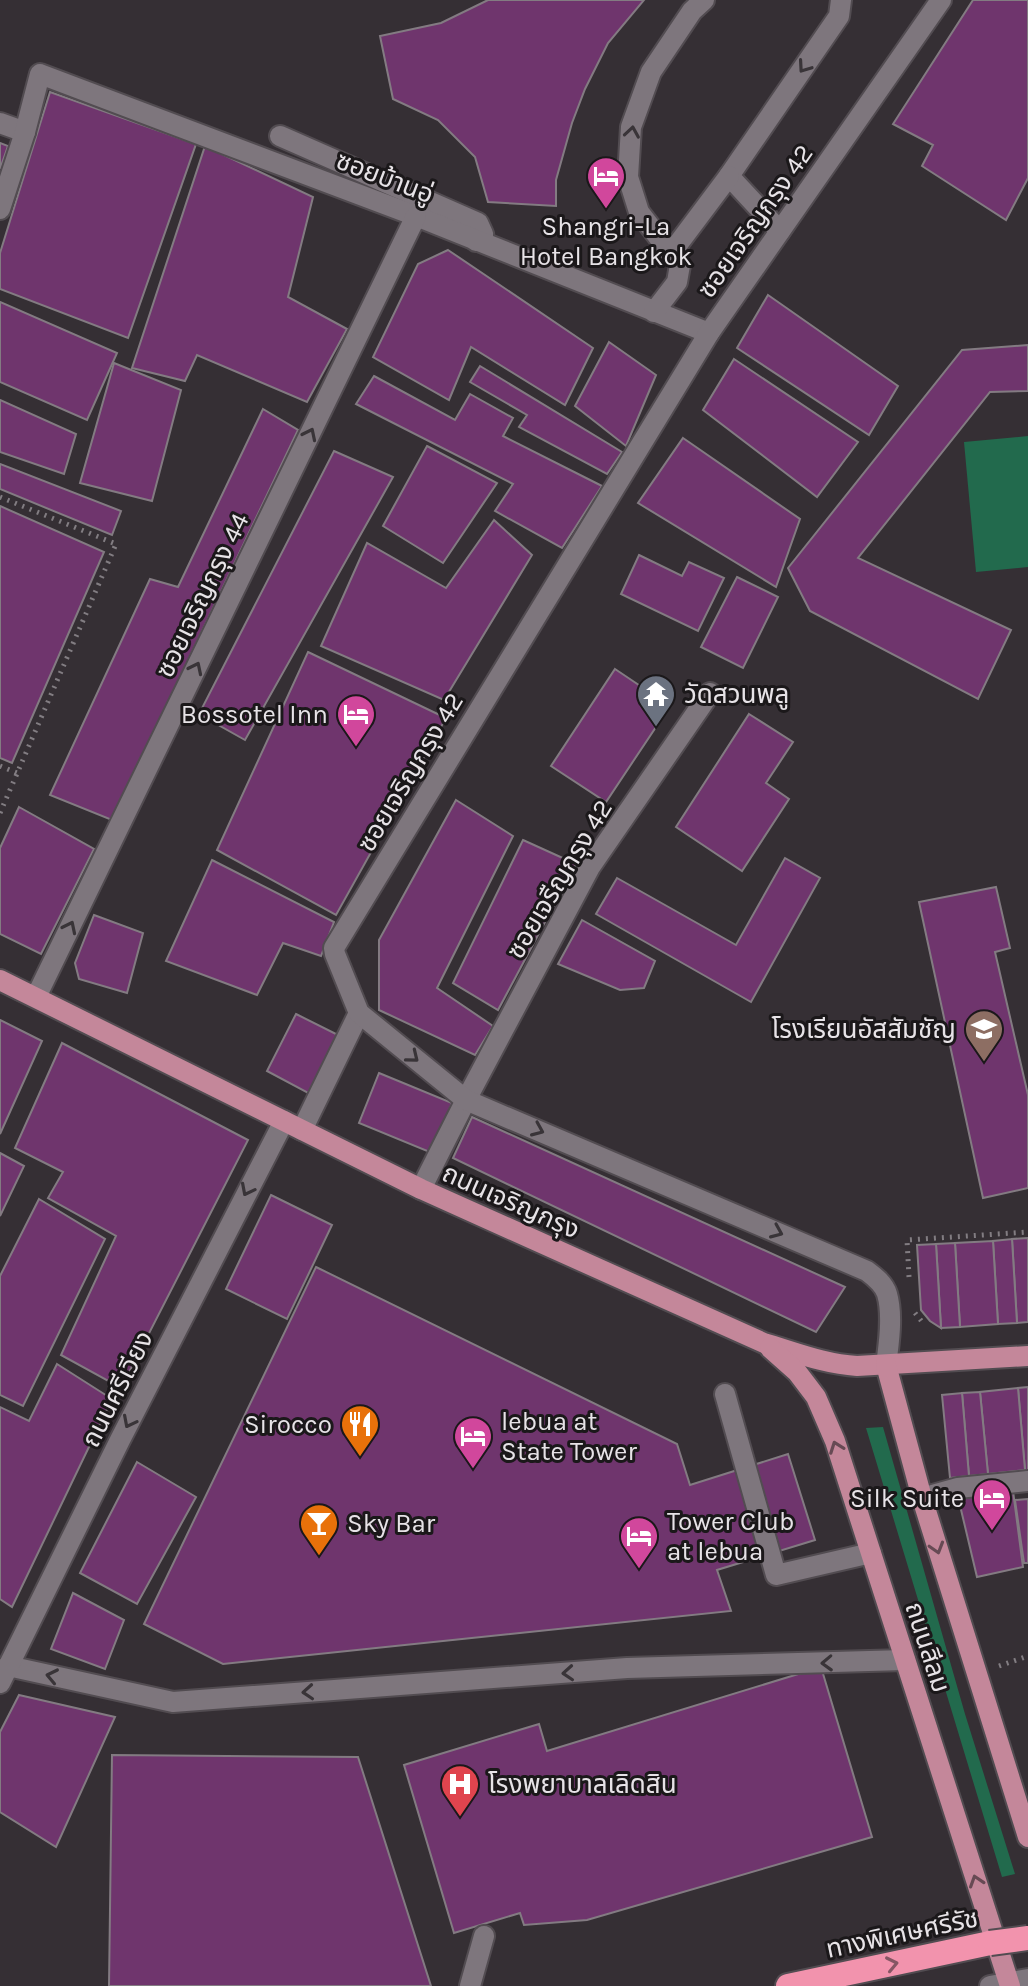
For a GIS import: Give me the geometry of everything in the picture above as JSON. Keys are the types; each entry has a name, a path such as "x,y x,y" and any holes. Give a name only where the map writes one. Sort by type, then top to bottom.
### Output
{"highway":[{"name":"ทางพิเศษศรีรัช","path":"788,1986 990,1943 1028,1938"}],"main road":[{"name":"ถนนเจริญกรุง","path":"0,980 421,1189 764,1343 838,1365 857,1366 1028,1356"},
{"name":"ถนนสีลม","path":"764,1343 797,1372 816,1397 835,1441 1009,1983"},
{"path":"816,1397 819,1382 827,1371 838,1365"},
{"name":"ถนนสีลม","path":"886,1365 922,1498 1028,1837"}],"street":[{"path":"654,312 677,282 680,265 639,212 628,177 631,127 651,72 692,11 704,0"},
{"path":"672,252 729,176 839,16 841,0"},
{"name":"ซอยเจริญกรุง 42","path":"886,1365 890,1333 887,1293 877,1278 867,1271 466,1100 359,1013 335,954 337,942 709,333 941,0"},
{"name":"ซอยบ้านอู่","path":"25,132 40,74 416,216 709,333"},
{"path":"0,123 25,132 0,209"},
{"path":"280,136 478,223 483,234 476,241"},
{"path":"729,176 780,231"},
{"name":"ซอยเจริญกรุง 44","path":"36,997 416,216"},
{"name":"ซอยเจรืญกรุง 42","path":"421,1189 590,867 710,693"},
{"name":"ถนนศรีเวียง","path":"4,1674 120,1440 293,1126 359,1013"},
{"path":"725,1394 776,1575 871,1553"},
{"path":"922,1498 958,1488 1028,1481"},
{"path":"4,1674 173,1702 627,1668 905,1660"},
{"path":"470,1986 484,1936"}],"path":[{"path":"0,497 116,544 0,813"},
{"path":"0,766 17,773"},
{"path":"909,1280 907,1240 1028,1232"},
{"path":"910,1307 923,1323"}],"green space":[{"path":"1028,436 1028,567 976,572 964,442"},
{"path":"883,1427 965,1714 1015,1874 1002,1877 866,1428"}],"building":[{"path":"488,0 644,0 608,43 585,89 556,180 556,206 488,202 475,157 438,120 393,99 380,36 441,23"},
{"path":"973,0 1028,0 1028,178 1006,220 922,166 933,145 893,124"},
{"path":"50,92 196,144 128,338 0,289 0,253"},
{"path":"0,143 8,146 0,169"},
{"path":"205,146 313,197 288,297 347,329 307,402 197,355 185,381 132,368"},
{"path":"448,250 593,348 565,405 471,347 449,400 373,357 418,264"},
{"path":"768,295 898,386 869,435 737,348"},
{"path":"0,302 117,353 87,420 0,382"},
{"path":"609,342 656,375 626,446 575,406"},
{"path":"1028,345 1028,391 990,392 858,558 1011,630 978,699 810,611 788,568 962,350"},
{"path":"734,359 858,442 817,497 703,410"},
{"path":"114,363 181,390 152,501 80,483"},
{"path":"480,366 622,452 607,474 519,427 527,415 470,382"},
{"path":"374,376 455,420 470,394 513,418 503,436 602,486 562,548 495,511 513,484 356,404"},
{"path":"0,400 76,434 64,474 0,452"},
{"path":"263,409 298,430 112,820 50,795 150,579 178,587"},
{"path":"683,438 800,519 776,587 638,503"},
{"path":"427,446 497,483 443,563 383,526"},
{"path":"334,451 393,477 245,740 199,714"},
{"path":"0,464 121,511 112,535 0,489"},
{"path":"0,506 104,552 12,763 0,758"},
{"path":"494,520 532,555 444,700 321,646 367,543 446,588"},
{"path":"639,555 682,576 689,562 724,578 698,631 621,594"},
{"path":"737,577 778,597 743,668 701,647"},
{"path":"308,652 446,718 336,915 217,850"},
{"path":"615,669 670,706 606,802 551,766"},
{"path":"749,714 793,742 766,783 789,799 742,871 676,827"},
{"path":"456,800 513,836 437,988 493,1026 475,1055 379,1010 379,940"},
{"path":"19,807 94,849 41,954 0,934 0,848"},
{"path":"523,840 576,864 498,1010 453,983"},
{"path":"785,858 820,878 751,1002 596,914 617,878 736,945"},
{"path":"212,860 334,922 321,956 283,943 257,995 166,961"},
{"name":"โรงเรียนอัสสัมชัญ","path":"996,887 1010,948 995,952 1028,1095 1028,1188 983,1198 919,902"},
{"path":"94,915 143,933 127,993 79,979 75,963"},
{"path":"582,920 655,961 644,988 620,990 558,964"},
{"path":"296,1014 340,1036 310,1094 267,1071"},
{"path":"0,1020 42,1041 0,1134"},
{"path":"62,1043 248,1140 121,1388 61,1355 116,1236 48,1198 63,1172 15,1148"},
{"path":"379,1073 452,1103 432,1153 359,1123"},
{"path":"472,1117 845,1287 816,1332 453,1158"},
{"path":"0,1153 24,1166 0,1216"},
{"path":"271,1195 332,1225 287,1319 226,1289"},
{"path":"39,1199 105,1239 23,1406 0,1395 0,1276"},
{"path":"1028,1238 1028,1322 1017,1323 1012,1239"},
{"path":"1012,1239 1017,1323 998,1324 993,1241"},
{"path":"993,1241 998,1324 960,1327 955,1243"},
{"path":"955,1243 960,1327 941,1328 936,1244"},
{"path":"936,1244 941,1328 921,1310 917,1245"},
{"path":"316,1267 677,1444 690,1485 788,1454 815,1540 717,1570 731,1611 223,1664 144,1624"},
{"path":"57,1364 112,1399 12,1607 0,1599 0,1407 29,1421"},
{"path":"1028,1387 1028,1470 1025,1470 1018,1388"},
{"path":"1018,1388 1025,1470 988,1474 980,1392"},
{"path":"980,1392 988,1474 969,1476 962,1393"},
{"path":"962,1393 969,1476 950,1478 942,1395"},
{"path":"137,1462 196,1497 137,1604 80,1573"},
{"name":"Silk Suite","path":"1013,1491 1023,1567 977,1577 958,1497"},
{"path":"1028,1499 1028,1563 1024,1563 1015,1500"},
{"path":"73,1593 124,1620 105,1669 51,1649"},
{"path":"821,1667 872,1837 587,1920 524,1925 520,1913 454,1933 404,1765 539,1724 547,1751"},
{"path":"19,1695 115,1717 56,1847 0,1812 0,1732"},
{"path":"112,1755 358,1757 431,1986 109,1986"}],"place":[{"name":"Shangri-La Hotel Bangkok","path":"606,210"},
{"name":"วัดสวนพลู","path":"656,728"},
{"name":"Bossotel Inn","path":"356,748"},
{"name":"โรงเรียนอัสสัมชัญ","path":"984,1063"},
{"name":"Sirocco","path":"360,1458"},
{"name":"lebua at State Tower","path":"473,1470"},
{"name":"Silk Suite","path":"992,1532"},
{"name":"Sky Bar","path":"319,1557"},
{"name":"Tower Club at lebua","path":"639,1570"},
{"name":"โรงพยาบาลเลิดสิน","path":"460,1818"}]}
